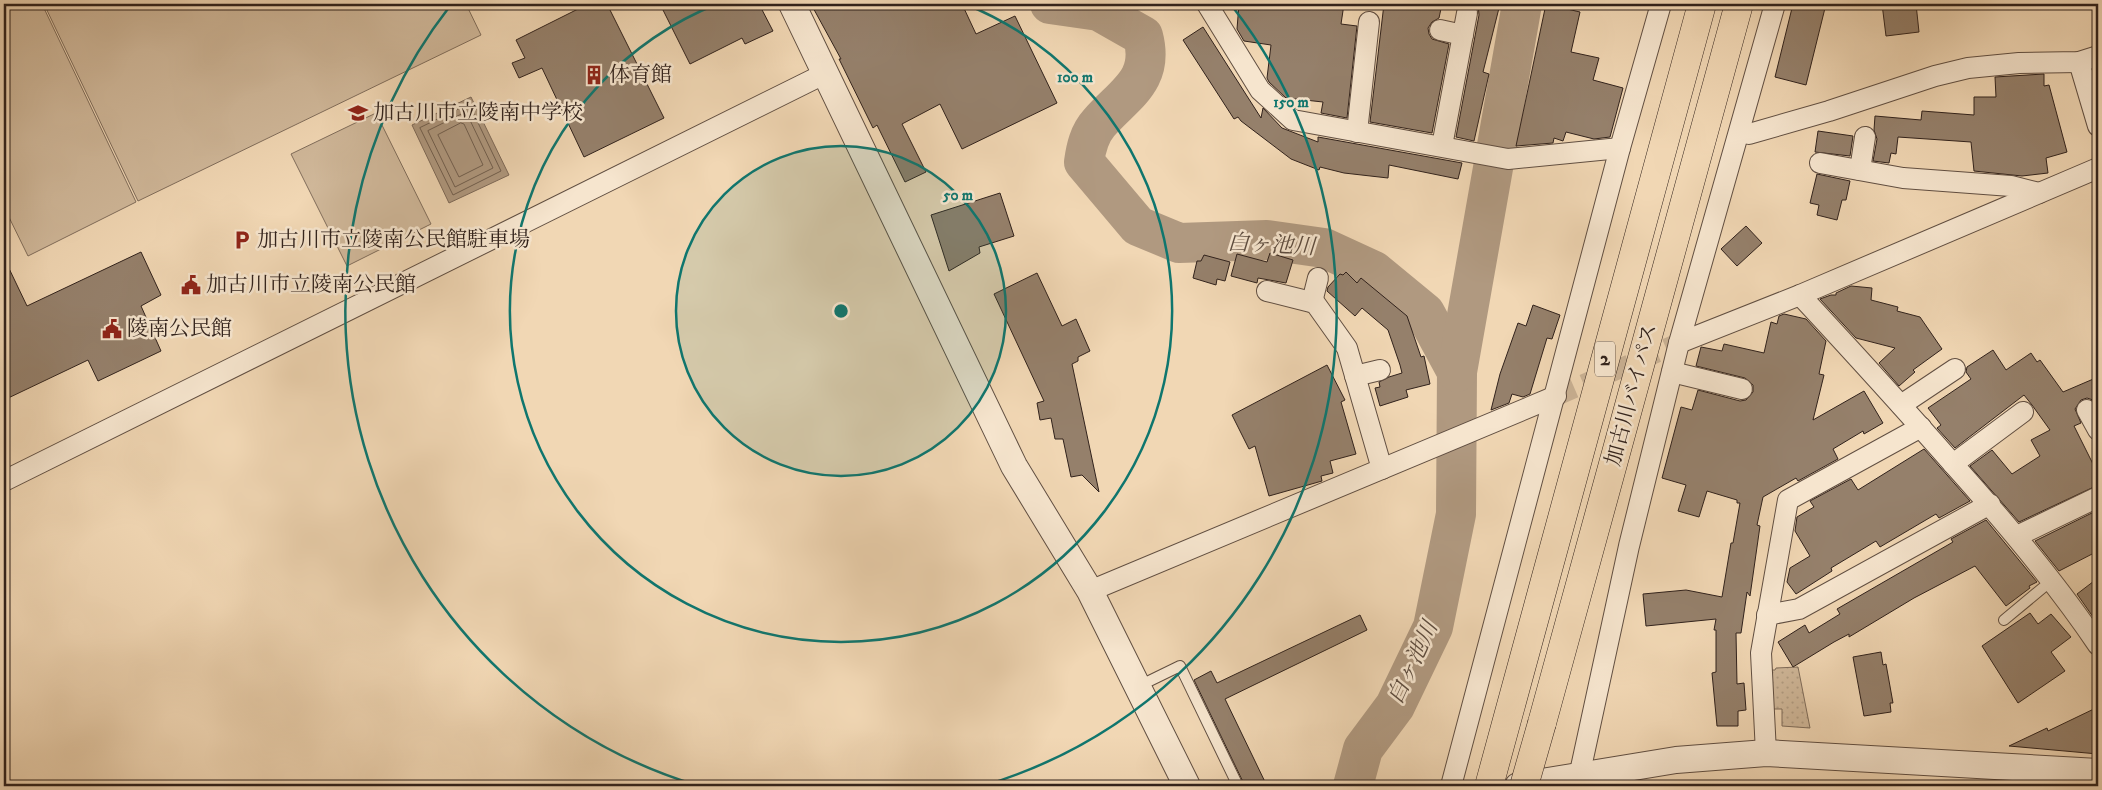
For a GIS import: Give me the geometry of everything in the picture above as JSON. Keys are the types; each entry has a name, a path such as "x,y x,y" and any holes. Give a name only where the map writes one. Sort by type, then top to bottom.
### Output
{"highway":[{"name":"加古川バイパス","path":"1489,786 1702,4"},
{"name":"加古川バイパス","path":"1524,786 1546,724 1572,612 1739,4"},
{"path":"1476,786 1509,715"},
{"name":"2","path":"1538,786 1546,724"}],"street":[{"path":"792,4 1014,466 1090,591 1187,786"},
{"path":"1207,4 1260,90 1293,120 1508,159 1620,148"},
{"path":"1451,786 1556,396 1620,148 1661,4"},
{"path":"1579,781 1629,546 1672,372 1775,4"},
{"path":"1442,146 1467,13"},
{"path":"1357,132 1370,22"},
{"path":"1440,30 1463,35"},
{"path":"1749,134 1829,111 1935,76 1968,68 2020,63 2079,62 2098,56"},
{"path":"2079,62 2098,126"},
{"path":"4,481 826,73"},
{"path":"1860,170 1865,137"},
{"path":"1820,163 1903,178 2011,186 2038,193"},
{"path":"1680,343 1800,295 2098,168"},
{"path":"1312,302 1318,278"},
{"path":"1267,291 1315,303 1347,348 1382,469"},
{"path":"1800,295 1990,504 2076,611 2098,646"},
{"path":"1901,405 1955,369"},
{"path":"1355,376 1380,370"},
{"path":"1672,372 1742,389"},
{"path":"1090,591 1556,396"},
{"path":"2086,410 2098,430"},
{"path":"1953,464 2023,412"},
{"path":"1766,754 1761,653 1788,500 1922,427"},
{"path":"2017,536 2098,497"},
{"path":"1767,615 1799,610 1990,504"},
{"path":"1518,786 1579,781 1676,760 1766,754 1978,775 2098,772"}],"lane":[{"path":"2004,620 2051,581"},
{"path":"1138,687 1180,666 1238,786"}],"shaded area":[{"path":"4,4 42,4 136,202 28,256 4,207"},
{"path":"44,4 466,4 481,35 138,201"},
{"path":"376,113 431,224 347,266 291,154"},
{"path":"1798,667 1810,728 1782,726 1782,709 1773,709 1772,670 1776,668"}],"water":[{"path":"471,97 509,175 449,203 412,125"}],"building":[{"name":"体育館","path":"588,4 607,4 664,118 584,157 542,68 519,78 512,63 525,58 516,40"},
{"path":"660,4 759,4 773,31 745,44 742,38 690,64"},
{"path":"811,4 962,4 976,34 1015,16 1057,103 962,149 940,104 902,124 926,172 905,182 877,125 873,128 839,59 841,59"},
{"path":"1239,4 1344,4 1341,24 1357,26 1347,118 1321,113 1323,102 1286,98 1269,82 1267,78 1271,45 1244,41 1237,29"},
{"path":"1384,4 1402,7 1402,4 1442,4 1439,18 1432,22 1428,28 1432,39 1449,44 1432,133 1370,122"},
{"path":"1478,4 1500,4 1483,72 1489,74 1474,141 1456,137 1479,15"},
{"path":"1546,4 1580,12 1571,52 1599,58 1593,80 1623,88 1610,137 1594,139 1566,132 1563,141 1554,138 1553,143 1516,146"},
{"path":"1793,4 1826,4 1806,85 1775,77"},
{"path":"1882,4 1916,4 1919,32 1886,36"},
{"path":"1203,27 1261,118 1263,108 1282,128 1318,142 1318,137 1462,163 1458,179 1389,165 1388,178 1344,173 1320,167 1319,170 1291,159 1238,117 1234,119 1183,40"},
{"path":"2044,74 2044,86 2049,85 2067,152 2046,158 2048,173 2022,176 1974,171 1971,142 1898,137 1896,154 1891,153 1889,163 1873,161 1877,139 1874,130 1875,116 1921,120 1922,111 1974,115 1974,97 1996,97 1995,77"},
{"path":"1818,131 1853,136 1850,156 1815,152"},
{"path":"1817,174 1850,181 1846,200 1842,200 1837,220 1817,215 1819,205 1810,203"},
{"path":"1000,193 1014,236 979,247 980,253 949,271 931,215"},
{"path":"1746,226 1762,243 1737,266 1721,249"},
{"path":"141,252 161,295 141,306 161,351 98,381 88,360 4,400 4,258 27,306"},
{"path":"1270,253 1293,260 1286,283 1258,278 1257,283 1231,276 1237,254 1267,262"},
{"path":"1204,255 1230,262 1225,281 1217,279 1216,285 1193,278 1197,261 1201,261"},
{"path":"1346,272 1357,283 1361,278 1407,316 1421,357 1424,356 1430,384 1406,390 1408,397 1380,406 1375,388 1380,387 1379,382 1402,373 1400,365 1388,330 1362,308 1355,316 1327,291 1328,287 1340,274 1343,275"},
{"path":"1037,273 1062,326 1076,319 1090,351 1078,357 1078,361 1072,364 1099,492 1082,475 1071,477 1063,439 1055,439 1051,418 1040,420 1037,403 1044,401 994,294"},
{"path":"1851,286 1872,288 1871,300 1898,307 1897,311 1920,317 1942,349 1913,370 1915,372 1899,386 1879,363 1895,348 1856,338 1820,299 1836,295 1836,293"},
{"path":"1533,305 1560,315 1552,339 1547,338 1530,394 1523,397 1512,394 1509,403 1491,410 1500,374 1518,323 1526,326"},
{"path":"1784,314 1806,319 1826,341 1819,374 1824,375 1813,420 1864,391 1883,423 1864,434 1863,431 1833,449 1838,459 1798,481 1796,478 1763,497 1757,525 1760,526 1750,596 1747,592 1741,633 1736,633 1737,684 1744,683 1746,710 1738,711 1738,726 1717,726 1712,673 1716,672 1716,630 1714,630 1716,619 1646,626 1643,594 1686,590 1722,597 1740,503 1737,503 1737,500 1707,491 1699,517 1678,511 1686,485 1662,478 1681,407 1692,410 1698,390 1740,401 1746,400 1753,392 1753,385 1745,378 1696,366 1701,347 1722,351 1724,344 1764,353 1771,322 1777,324 1779,316"},
{"path":"1993,350 2006,370 2031,353 2037,362 2040,360 2063,392 2098,377 2098,406 2093,400 2087,398 2081,400 2075,409 2081,423 2074,426 2098,474 2098,485 2019,522 1970,466 1992,450 2012,474 2040,456 2031,440 2050,430 2032,405 2024,395 1955,448 1937,428 1941,425 1928,408 1971,379 1966,372 1967,367"},
{"path":"1327,365 1345,400 1341,402 1356,454 1330,461 1333,473 1321,476 1322,481 1269,496 1255,446 1249,449 1232,415"},
{"path":"1924,449 1970,501 1939,518 1936,514 1880,547 1876,541 1831,568 1832,571 1796,594 1787,582 1790,568 1810,556 1795,531 1797,517 1814,507 1810,501 1851,479 1858,490"},
{"path":"2098,510 2098,551 2059,571 2035,541"},
{"path":"1986,520 2037,582 2029,586 2030,588 2006,606 1975,566 1914,598 1849,637 1849,634 1834,642 1793,667 1778,642 1805,625 1809,633 1840,614 1837,609 1953,542 1951,539"},
{"path":"2098,578 2098,624 2077,594"},
{"path":"2030,613 2038,624 2051,614 2071,637 2051,652 2065,671 2018,703 1982,646"},
{"path":"1360,615 1367,630 1225,699 1267,786 1245,786 1194,680 1211,671 1217,683"},
{"path":"1881,652 1883,665 1886,664 1893,703 1890,703 1891,712 1864,716 1853,657"},
{"path":"2098,707 2098,754 2009,746 2047,728 2048,731"}],"waterway":[{"name":"白ヶ池川","path":"1050,4 1099,11 1143,36 1146,51 1145,64 1141,76 1135,86 1096,127 1088,141 1084,162 1138,226 1179,243 1267,240 1324,248 1374,271 1425,313 1457,372 1456,514 1433,627 1395,706 1363,749 1353,786"},
{"path":"1457,372 1522,4"}],"tunnel":[{"path":"1556,396 1679,343"}],"place":[{"name":"体育館","path":"594,75"},
{"name":"加古川市立陵南中学校","path":"358,113"},
{"name":"加古川市立陵南公民館駐車場","path":"242,240"},
{"name":"加古川市立陵南公民館","path":"191,285"},
{"name":"陵南公民館","path":"112,329"}]}
